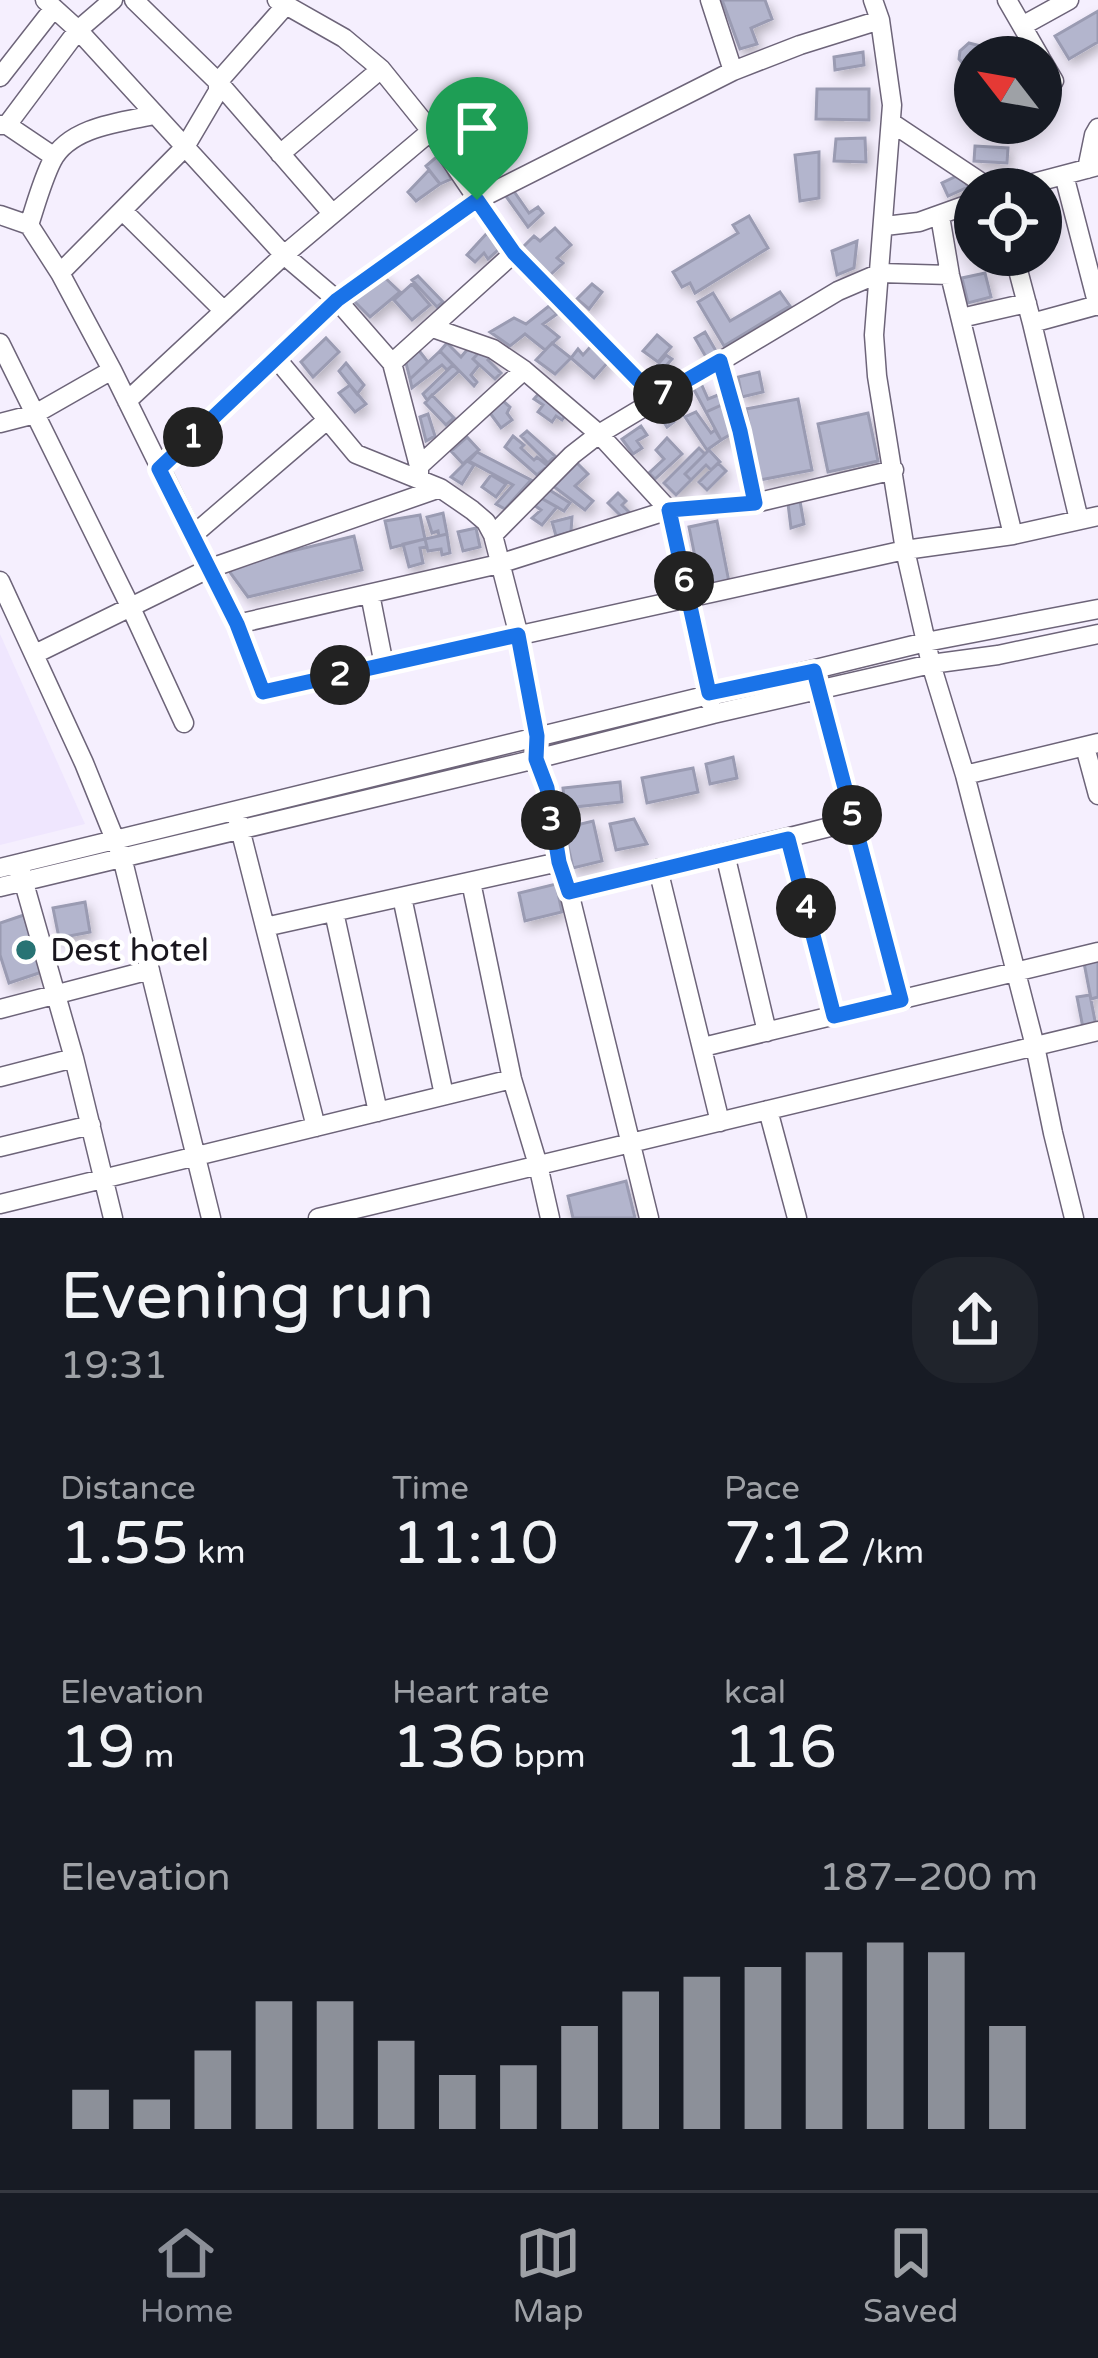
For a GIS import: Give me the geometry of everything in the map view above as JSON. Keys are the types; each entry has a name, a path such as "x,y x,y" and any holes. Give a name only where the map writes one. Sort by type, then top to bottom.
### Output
{"street":[{"path":"53,156 4,125 78,30 113,0"},
{"path":"134,0 218,82 332,213"},
{"path":"710,0 733,71"},
{"path":"873,0 880,20 892,122 876,300 876,356 905,550 931,664 1035,1046 1074,1218"},
{"path":"1007,0 1028,36"},
{"path":"1022,26 1069,0"},
{"path":"60,273 185,147 218,92 218,82 282,3 344,38 381,69 431,131 514,253 656,398"},
{"path":"0,77 50,4 284,255 337,300 392,363 419,471"},
{"path":"159,469 337,300 477,200 733,71 880,20"},
{"path":"280,154 381,69"},
{"path":"28,225 53,156 76,138 105,125 154,115"},
{"path":"892,122 960,168"},
{"path":"961,318 1098,306 1064,175 1093,167 1098,128"},
{"path":"127,401 284,255 431,131"},
{"path":"885,226 920,222 954,210"},
{"path":"123,211 224,311"},
{"path":"0,215 28,225 60,273 237,624 263,692 905,550 1013,535 1088,518 1019,276"},
{"path":"940,216 1013,535"},
{"path":"392,363 514,253"},
{"path":"493,535 572,454 599,434 838,291 880,273 950,274"},
{"path":"433,328 493,349 524,370 599,434 669,510 713,714"},
{"path":"0,343 184,724"},
{"path":"276,358 356,454 419,471 472,510 493,535 518,635 537,736 536,759 547,788 559,862 650,1218"},
{"path":"720,361 755,503"},
{"path":"0,423 35,414 112,370"},
{"path":"419,471 524,370"},
{"path":"193,535 327,420"},
{"path":"237,624 499,564 669,510 755,503 894,470"},
{"path":"35,654 208,569 440,488"},
{"path":"0,581 118,848 211,1218"},
{"path":"370,594 385,665"},
{"path":"0,887 14,871 238,820 408,790 713,714 926,642 1098,610"},
{"path":"238,820 404,769 709,693 998,656 1098,634"},
{"path":"817,681 901,1000"},
{"path":"964,775 1091,745 1098,795"},
{"path":"404,769 408,790"},
{"path":"238,820 316,1127"},
{"path":"569,892 854,821"},
{"path":"788,839 834,1016"},
{"path":"725,854 767,1032"},
{"path":"265,927 559,862"},
{"path":"658,869 720,1122"},
{"path":"14,871 58,996 113,1218"},
{"path":"471,882 512,1079 550,1218"},
{"path":"402,897 444,1095"},
{"path":"334,912 378,1112"},
{"path":"703,1048 1098,952"},
{"path":"0,1010 150,970"},
{"path":"318,1218 1098,1031"},
{"path":"0,1077 74,1058"},
{"path":"0,1204 512,1079"},
{"path":"768,1110 797,1218"},
{"path":"0,1147 91,1125"}],"shaded area":[{"path":"0,634 85,824 0,845"}],"building":[{"path":"722,0 765,0 772,19 751,28 757,44 740,49"},
{"path":"1098,11 1098,42 1069,59 1062,36 1055,36"},
{"path":"863,52 864,65 835,70 834,57"},
{"path":"817,89 869,89 869,120 816,119"},
{"path":"865,138 866,162 834,161 836,139"},
{"path":"477,142 491,154 479,166 466,154"},
{"path":"975,146 1008,148 1007,163 974,161"},
{"path":"819,152 819,198 800,201 795,155"},
{"path":"440,154 451,179 440,184 426,166"},
{"path":"429,170 440,184 416,201 408,192"},
{"path":"954,177 954,193 948,196 942,183"},
{"path":"513,190 529,213 538,207 543,213 528,227 505,195"},
{"path":"749,216 768,248 695,293 690,283 682,287 673,272 738,233 733,225"},
{"path":"555,228 571,245 557,258 563,263 550,275 523,247 534,236 540,241"},
{"path":"487,233 499,249 488,259 484,253 475,262 467,255"},
{"path":"857,241 854,268 837,275 832,251"},
{"path":"380,273 400,292 370,317 348,295"},
{"path":"418,276 443,302 437,307 412,280"},
{"path":"986,276 991,297 968,303 962,278"},
{"path":"412,284 430,305 412,320 394,300"},
{"path":"592,284 602,292 589,309 577,299"},
{"path":"780,292 790,306 724,346 698,302 713,293 730,321"},
{"path":"549,306 557,314 543,324 559,337 545,350 525,334 510,346 490,332 514,318 526,324"},
{"path":"705,332 716,351 706,357 695,338"},
{"path":"657,335 671,347 658,362 643,351"},
{"path":"326,338 339,352 313,377 301,362"},
{"path":"447,343 461,357 472,344 484,347 473,359 479,365 471,375 477,382 474,386 440,351"},
{"path":"552,343 571,358 555,374 536,360"},
{"path":"592,345 610,360 594,378 571,358 578,349 583,355"},
{"path":"484,347 493,355 488,360 501,373 495,379 473,359"},
{"path":"417,348 428,362 410,379 405,359"},
{"path":"440,351 453,365 447,370 442,365 412,388 410,379"},
{"path":"666,355 672,359 664,368 673,376 667,380 653,370"},
{"path":"346,363 364,385 357,394 339,371"},
{"path":"453,365 459,371 427,400 423,394"},
{"path":"759,372 763,392 742,397 738,377"},
{"path":"700,381 708,399 723,393 726,403 706,412 692,386"},
{"path":"350,385 366,404 355,412 339,393"},
{"path":"541,391 567,413 562,420 556,416 552,422 538,412 543,405 534,399"},
{"path":"432,395 454,418 446,425 425,403"},
{"path":"674,397 682,411 667,427 655,408"},
{"path":"798,399 812,470 760,480 746,409"},
{"path":"502,400 510,407 507,413 512,420 501,428 490,413"},
{"path":"726,403 733,433 721,440 706,412"},
{"path":"696,412 721,440 707,450 685,417"},
{"path":"868,413 878,461 828,472 818,424"},
{"path":"428,414 435,436 426,441 420,417"},
{"path":"641,426 647,435 637,441 642,448 633,454 622,439"},
{"path":"527,431 555,456 548,463 521,436"},
{"path":"513,436 534,460 537,457 548,466 537,475 505,447"},
{"path":"467,437 479,450 463,464 451,451"},
{"path":"667,438 682,454 655,479 649,473 664,459 656,450"},
{"path":"699,448 705,454 685,474 691,480 676,495 664,483"},
{"path":"709,450 720,462 711,470 706,465 691,480 685,474"},
{"path":"477,452 531,480 505,509 496,504 513,485 469,461"},
{"path":"467,461 474,465 462,484 451,477"},
{"path":"575,461 588,474 575,486 593,501 585,510 553,486"},
{"path":"718,463 726,471 707,490 699,482"},
{"path":"491,475 506,484 496,497 482,487"},
{"path":"548,489 570,503 564,511 541,498"},
{"path":"618,493 633,516 626,521 608,503"},
{"path":"541,498 557,507 542,525 532,518 541,510 534,505"},
{"path":"800,501 804,524 791,528 788,504"},
{"path":"443,513 447,534 439,536 438,531 432,533 427,517"},
{"path":"420,515 425,539 391,548 385,521"},
{"path":"572,517 571,532 556,536 552,522"},
{"path":"717,521 730,587 702,592 689,527"},
{"path":"476,528 480,547 463,551 458,532"},
{"path":"447,534 450,553 428,551 425,539"},
{"path":"354,536 362,570 248,597 226,567"},
{"path":"425,539 427,547 420,548 423,563 409,567 403,544"},
{"path":"733,757 737,778 710,784 706,764"},
{"path":"693,768 698,792 647,803 642,778"},
{"path":"620,782 622,802 565,808 563,788"},
{"path":"634,819 647,844 616,850 610,824"},
{"path":"593,821 602,861 573,868 564,828"},
{"path":"556,884 562,912 525,921 519,893"},
{"path":"85,902 90,932 59,938 53,908"},
{"path":"24,915 42,972 9,983 0,955 0,923"},
{"path":"1098,960 1098,997 1091,999 1084,963"},
{"path":"1090,995 1096,1026 1083,1028 1077,997"},
{"path":"626,1181 635,1218 573,1218 568,1196"}],"place":[{"name":"Dest hotel","path":"26,950"}],"route":[{"path":"477,200 514,253 656,398 720,361 755,503 669,510 709,693 814,671 901,1000 834,1016 788,839 569,892 547,788 536,759 537,736 518,635 263,692 237,624 159,469 337,300 477,200"}]}
